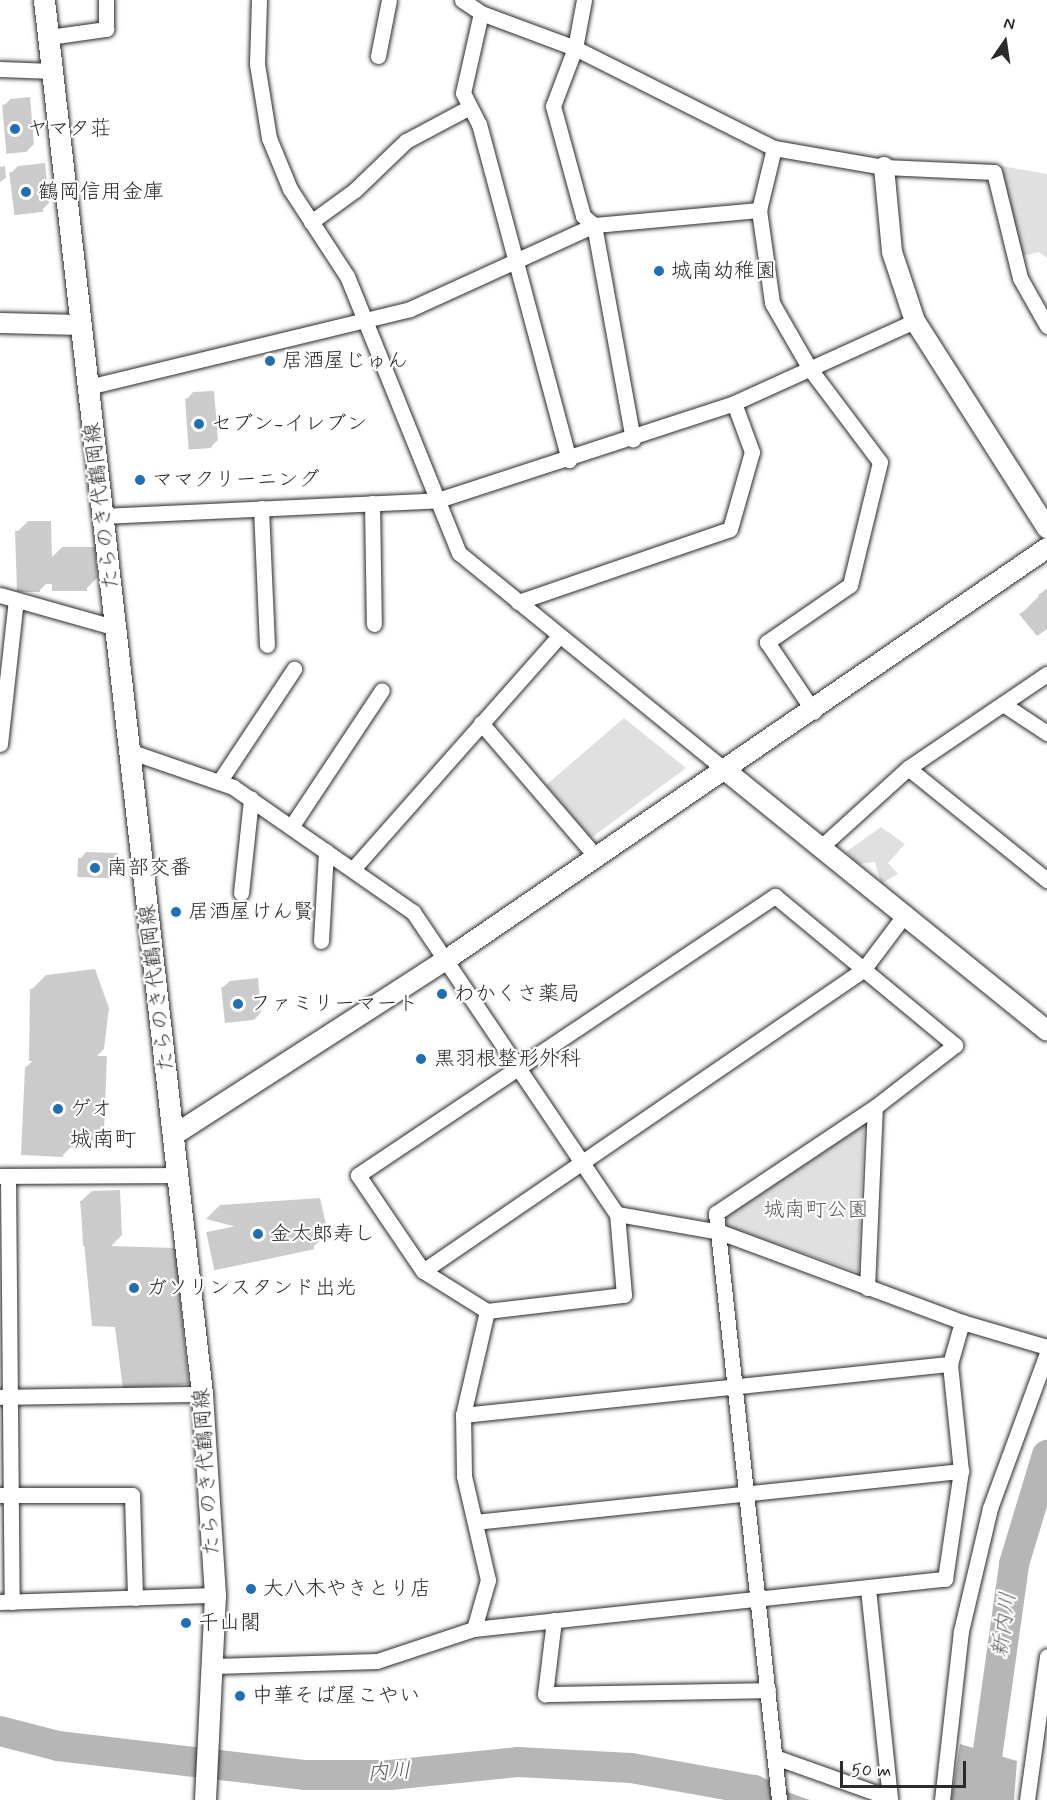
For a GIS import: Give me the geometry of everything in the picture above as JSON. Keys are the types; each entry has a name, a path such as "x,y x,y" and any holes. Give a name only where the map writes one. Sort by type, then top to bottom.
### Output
{"main road":[{"name":"たらのき代鶴岡線","path":"44,0 117,628 202,1394 215,1595 211,1742 207,1790"}],"street":[{"path":"49,37 106,29 106,0"},
{"path":"259,0 257,64 269,138 311,222 347,276 459,553 725,770 906,913 1047,1031"},
{"path":"378,56 389,0"},
{"path":"462,0 481,13 575,48 774,148 884,167 994,172 1020,278 1047,326"},
{"path":"584,0 575,48 553,106 583,216 594,225 633,439"},
{"path":"481,13 463,93 479,124 568,460"},
{"path":"0,69 52,70"},
{"path":"311,222 355,190 406,141 470,107"},
{"path":"774,148 759,210 772,303 810,369 880,462 850,585 767,642 814,712"},
{"path":"884,167 892,252 915,321 1047,528"},
{"path":"88,387 363,318 410,309 516,257 594,225 759,210"},
{"path":"104,516 438,500 633,439 734,403 915,321"},
{"path":"0,323 81,325"},
{"path":"518,602 730,529 752,452 734,403"},
{"path":"372,503 374,624"},
{"path":"261,508 267,645"},
{"path":"174,1135 446,960 814,712 1047,548"},
{"path":"0,595 117,628"},
{"path":"0,744 16,600"},
{"path":"353,869 559,636"},
{"path":"219,782 294,669"},
{"path":"822,846 908,768 1047,674"},
{"path":"291,827 381,690"},
{"path":"1003,704 1047,733"},
{"path":"480,723 597,858"},
{"path":"129,751 219,782 251,799 413,912 519,1067 585,1162 617,1214 624,1295 487,1311 423,1271 358,1174 519,1067 775,896 955,1045 875,1107 716,1213 720,1232 778,1793"},
{"path":"908,768 1047,880"},
{"path":"241,893 251,799"},
{"path":"321,941 326,851"},
{"path":"423,1271 863,970 906,913"},
{"path":"867,1288 875,1107"},
{"path":"177,1175 4,1176 6,1602 215,1595"},
{"path":"617,1214 720,1232 962,1322 1047,1347"},
{"path":"474,1629 488,1580 464,1476 463,1415 487,1311"},
{"path":"214,1666 377,1661 474,1629 945,1579 961,1471 950,1364 962,1322"},
{"path":"942,1800 961,1631 990,1508 1047,1353"},
{"path":"463,1415 950,1364"},
{"path":"5,1397 202,1394"},
{"path":"475,1522 961,1471"},
{"path":"6,1495 132,1495 135,1598"},
{"path":"775,1757 890,1797 868,1588"},
{"path":"554,1620 545,1695 768,1690"},
{"path":"1027,1800 1047,1656"}],"green space":[{"path":"1001,166 1047,174 1047,258 1039,252 1022,256"},
{"path":"624,718 686,768 591,838 546,785"},
{"path":"881,827 905,844 888,863 898,874 881,884 875,862 858,864 846,852"},
{"name":"城南町公園","path":"864,1124 858,1272 728,1227 724,1217"}],"shaded area":[{"path":"960,1744 1017,1761 1014,1800 951,1800"},
{"path":"762,1783 810,1800 760,1800"}],"building":[{"name":"ヤマタ荘","path":"23,103 27,152 6,154 2,105"},
{"name":"鶴岡信用金庫","path":"38,169 43,212 14,215 9,173"},
{"name":"セブン-イレブン","path":"208,397 212,448 189,449 185,399"},
{"path":"15,531 41,531 42,567 50,568 50,557 86,556 87,591 52,591 52,584 40,584 40,592 17,592"},
{"path":"1047,589 1047,629 1037,636 1019,614 1041,601 1038,595"},
{"name":"南部交番","path":"78,858 112,859 111,878 77,877"},
{"path":"83,983 79,989 96,1023 87,1059 91,1064 29,1061 30,989"},
{"name":"ファミリーマート","path":"251,984 255,1020 225,1023 221,987"},
{"name":"ゲオ","path":"25,1067 94,1070 91,1148 64,1147 63,1157 21,1155"},
{"name":"ガソリンスタンド出光","path":"110,1199 112,1247 98,1248 173,1250 189,1384 123,1389 115,1327 92,1326 80,1201"},
{"name":"金太郎寿し","path":"306,1211 314,1249 214,1270 206,1232"}],"waterway":[{"name":"新内川","path":"981,1800 1014,1564 1047,1455"},
{"name":"内川","path":"0,1731 58,1746 305,1775 390,1775 518,1762 631,1768 754,1790 776,1800"}],"place":[{"name":"ヤマタ荘","path":"15,129"},
{"name":"鶴岡信用金庫","path":"26,192"},
{"name":"城南幼稚園","path":"659,271"},
{"name":"居酒屋じゅん","path":"270,361"},
{"name":"セブン-イレブン","path":"199,424"},
{"name":"ママクリーニング","path":"140,480"},
{"name":"南部交番","path":"95,868"},
{"name":"居酒屋けん賢","path":"176,912"},
{"name":"わかくさ薬局","path":"442,994"},
{"name":"ファミリーマート","path":"238,1004"},
{"name":"黒羽根整形外科","path":"421,1059"},
{"name":"ゲオ","path":"58,1109"},
{"name":"金太郎寿し","path":"258,1234"},
{"name":"ガソリンスタンド出光","path":"134,1288"},
{"name":"大八木やきとり店","path":"251,1589"},
{"name":"千山閣","path":"186,1623"},
{"name":"中華そば屋こやい","path":"240,1696"}],"district":[{"name":"城南町","path":"103,1141"}]}
